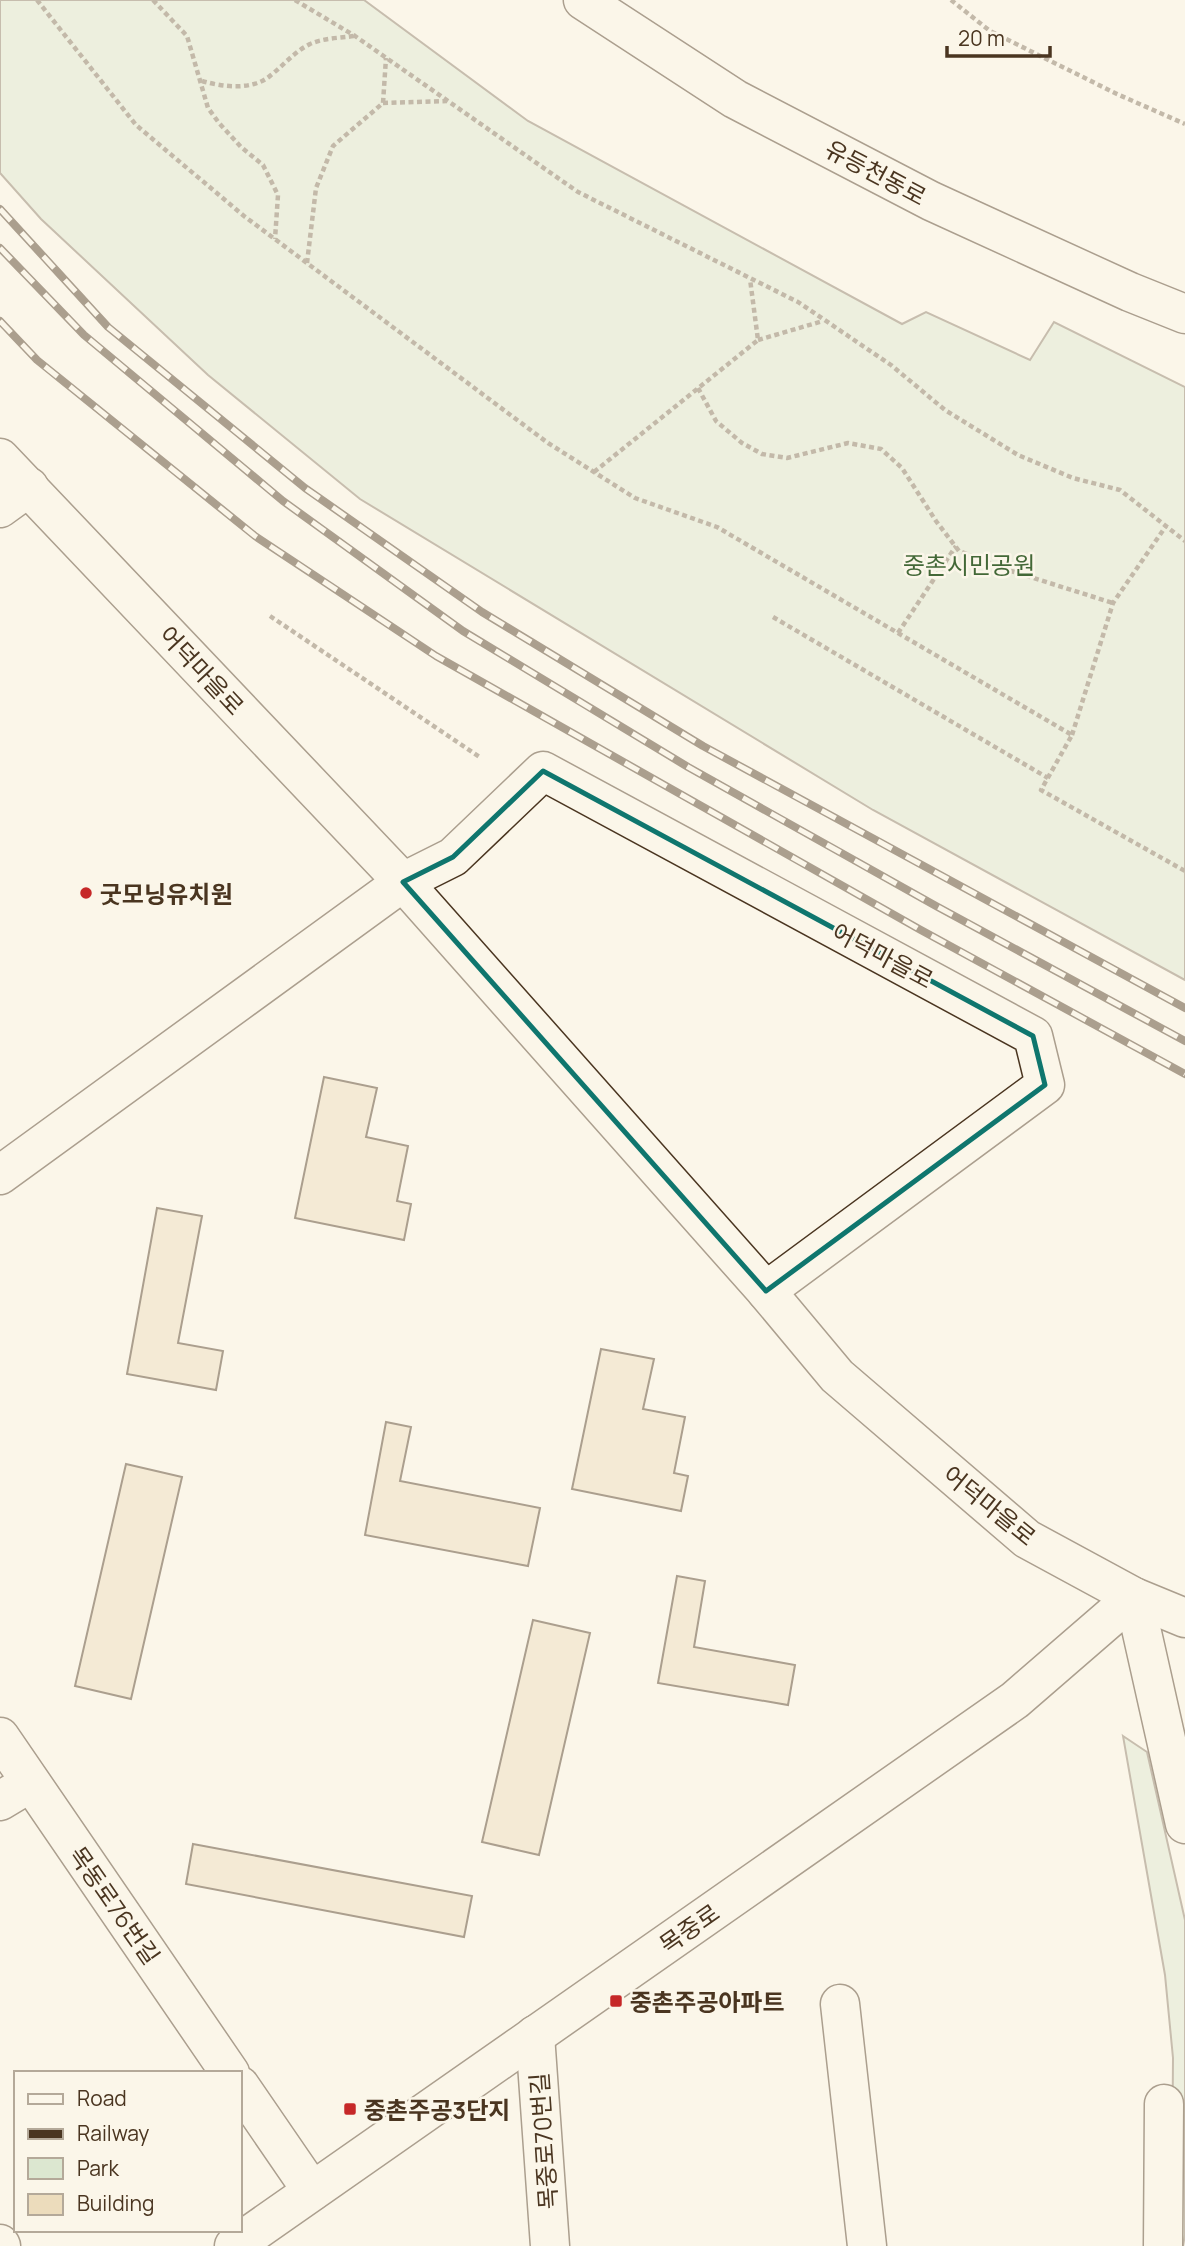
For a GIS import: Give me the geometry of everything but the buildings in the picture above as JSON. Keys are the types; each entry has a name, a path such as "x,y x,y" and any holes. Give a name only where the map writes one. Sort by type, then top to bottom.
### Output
{"street":[{"name":"유등천동로","path":"583,0 735,99 931,201 1130,292 1185,314"},
{"name":"어덕마을로","path":"0,458 14,498 403,882 766,1291 838,1376 1027,1539 1134,1597 1185,1618"},
{"name":"어덕마을로","path":"0,1175 403,882 453,857 543,771 1033,1036 1045,1085 766,1291"},
{"path":"1134,1597 1185,1824"},
{"name":"목중로","path":"233,2246 1014,1700 1134,1597"},
{"name":"목동로76번길","path":"0,1737 15,1792 228,2071"},
{"path":"840,2004 867,2246"},
{"name":"목중로70번길","path":"535,2035 550,2246"},
{"path":"242,2089 312,2191"},
{"path":"1163,2246 1164,2104"}],"path":[{"path":"37,0 136,125 275,239 548,443 635,498 717,527 1072,735"},
{"path":"153,0 187,36 208,108 241,147 263,165 278,195 275,239"},
{"path":"295,0 355,36 578,191 798,302 891,365 945,410 1018,455 1073,478 1120,490 1185,541"},
{"path":"951,0 990,31 1117,94 1185,124"},
{"path":"202,81 220,86 251,85 269,78 291,55 313,43 355,36"},
{"path":"383,103 386,57"},
{"path":"307,263 316,188 333,146 383,103 448,101"},
{"path":"750,278 758,340"},
{"path":"594,472 758,340 824,320"},
{"path":"698,388 716,421 743,443 762,454 787,458 848,443 881,449 902,468 959,551 1007,570 1113,603"},
{"path":"1166,526 1113,603 1072,735 1041,790 1185,871"},
{"path":"898,633 956,546"},
{"path":"270,615 481,758"},
{"path":"772,617 1048,778"}],"highlighted area":[{"path":"543,771 1033,1036 1045,1085 766,1291 403,882 453,857"}],"green space":[{"name":"중촌시민공원","path":"0,0 364,0 528,121 902,324 926,312 1030,360 1054,322 1185,387 1185,980 873,810 360,499 208,375 41,219 0,173"},
{"path":"1123,1736 1147,1752 1185,1920 1183,2246 1180,2246 1172,2185 1173,2058 1165,1975"}],"railway":[{"path":"0,209 108,327 305,488 482,612 703,746 1185,1008"},
{"path":"0,248 84,335 283,501 463,631 688,767 1185,1041"},
{"path":"0,321 37,360 255,536 436,656 919,929 1185,1074"}],"place":[{"name":"굿모닝유치원","path":"86,893"},
{"name":"중촌주공아파트","path":"616,2001"},
{"name":"중촌주공3단지","path":"350,2109"}]}
